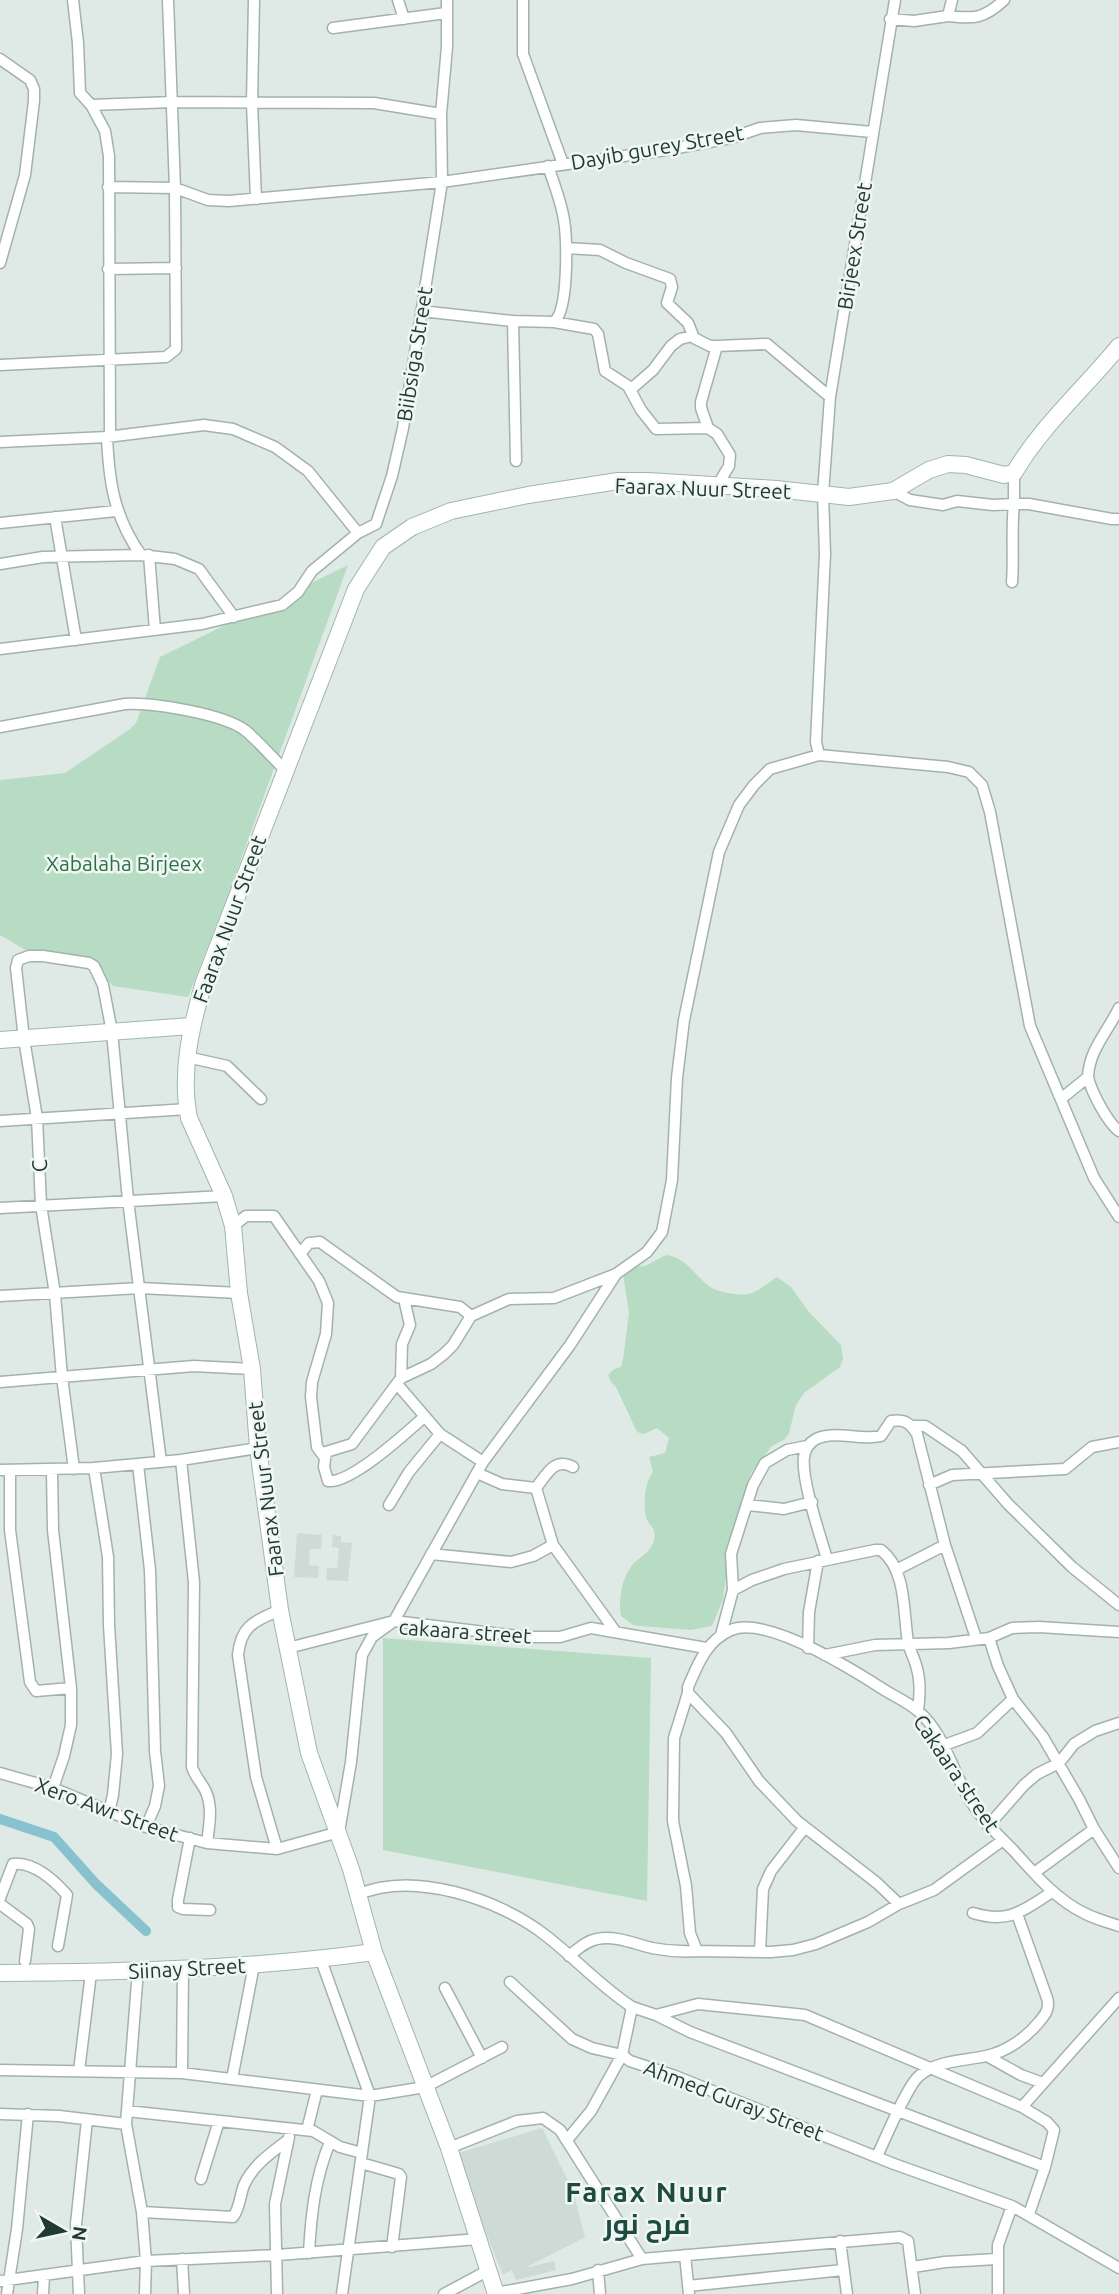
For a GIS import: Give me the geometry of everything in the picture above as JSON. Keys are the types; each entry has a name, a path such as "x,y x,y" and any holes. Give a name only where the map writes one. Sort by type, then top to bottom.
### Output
{"main road":[{"path":"893,491 929,470 948,464 966,465 1004,475 1014,473 1062,408 1119,346"},
{"name":"Faarax Nuur Street","path":"496,2294 449,2148 374,1952 339,1832 309,1753 280,1610 258,1448 252,1369 239,1293 233,1226 224,1196 188,1109 186,1083 191,1026 204,982 284,769 356,589 383,547 412,527 451,511 528,495 618,481 776,489 849,497 893,491"},
{"path":"0,1040 191,1026"},
{"name":"Siinay Street","path":"0,1973 183,1969 321,1960 374,1952"}],"street":[{"path":"72,0 78,43 80,93 92,105 105,131 109,156 108,470 116,511 131,540 145,555 155,630"},
{"path":"0,365 166,357 176,349 175,188 169,0"},
{"path":"254,0 252,103 256,199"},
{"path":"398,0 404,19"},
{"name":"Biibsiga Street","path":"376,524 392,476 403,428 442,182 441,114 447,47 447,0"},
{"path":"523,0 523,54 563,164"},
{"name":"Birjeex Street","path":"820,755 817,742 825,554 823,494 830,397 895,0"},
{"path":"948,16 952,0"},
{"path":"890,19 914,21 948,16 979,18 1004,0"},
{"path":"333,28 446,13"},
{"path":"0,58 30,80 34,89 25,175 0,263"},
{"path":"92,105 173,102 374,103 441,114"},
{"name":"Dayib gurey Street","path":"108,187 175,188 208,200 229,201 442,182 679,148 731,138 760,128 796,125 872,132"},
{"path":"548,166 561,206 566,248 562,302 559,318 554,322"},
{"path":"566,248 600,250 670,279 672,287 667,303 688,323 692,336 710,346 766,344 830,397"},
{"path":"108,269 176,268"},
{"path":"421,311 513,321 554,322 594,329 606,371 621,379 656,429 708,428 717,434 730,455 729,466 717,485"},
{"path":"513,321 516,461"},
{"path":"630,390 653,370 671,346 692,336"},
{"path":"708,428 701,402 717,346"},
{"path":"0,442 108,436 204,425 233,429 275,447 308,471 358,533"},
{"path":"1012,582 1014,473"},
{"path":"893,491 910,500 943,505 957,501 993,505 1029,504 1119,519"},
{"path":"0,523 116,511"},
{"path":"55,517 76,640"},
{"path":"0,649 202,624 282,605 298,592 312,570 358,533 376,524 383,547"},
{"path":"0,564 43,557 145,555 175,559 199,569 234,617"},
{"path":"0,727 125,704 143,704 219,718 236,725 245,730 284,769"},
{"path":"424,1417 396,1442 365,1464 331,1482 328,1481 326,1452 352,1444 399,1381 444,1354 453,1345 471,1316 509,1299 554,1297 616,1274 647,1252 662,1232 672,1180 677,1078 684,1020 719,852 739,805 770,769 820,755 948,767 969,772 982,785 990,812 1030,1026 1094,1178 1119,1217"},
{"name":"C","path":"74,1469 55,1294 41,1205 37,1118 24,1039 16,968 18,960 29,956 82,962 94,966 103,985 111,1032"},
{"path":"1119,1008 1110,1027 1098,1041 1088,1066 1091,1091 1112,1125 1119,1130"},
{"path":"111,1032 128,1200 161,1462"},
{"path":"187,1057 227,1066 261,1099"},
{"path":"1062,1098 1088,1077"},
{"path":"0,1121 188,1109"},
{"path":"0,1208 224,1196"},
{"path":"233,1226 246,1216 274,1216 319,1281 328,1303 326,1334 310,1397 317,1447 325,1458"},
{"path":"300,1254 309,1242 320,1242 397,1297 460,1307 471,1316"},
{"path":"288,1648 394,1621 483,1462 570,1345 616,1274"},
{"path":"0,1296 140,1288 239,1293"},
{"path":"404,1299 410,1325 402,1344 399,1381 424,1417 440,1434 483,1462"},
{"path":"0,1382 194,1366 252,1369"},
{"path":"697,1951 690,1933 686,1911 686,1886 673,1821 674,1738 688,1687 706,1648 721,1635 733,1590 731,1554 753,1485 765,1463 787,1450 807,1446 816,1439 834,1435 870,1439 881,1436 891,1421 907,1422 916,1434 945,1545 976,1639"},
{"path":"911,1426 917,1424 932,1430 962,1451 1008,1504 1072,1567 1119,1605"},
{"path":"389,1505 410,1472 440,1434"},
{"path":"929,1485 952,1475 1065,1469 1092,1447 1119,1442"},
{"path":"807,1446 804,1457 805,1475 822,1560 809,1612 808,1648"},
{"path":"71,1688 36,1691 32,1688 5,1529 5,1470 94,1468 181,1460 258,1448"},
{"path":"181,1460 194,1582 192,1767 206,1791 209,1802 206,1843"},
{"path":"536,1488 555,1464 563,1463 573,1467"},
{"path":"138,1464 150,1570 155,1751 159,1786 155,1807 146,1827"},
{"path":"94,1468 108,1556 109,1625 117,1754 109,1812"},
{"path":"52,1471 53,1530 71,1688 71,1725 53,1788"},
{"path":"477,1473 502,1484 536,1488"},
{"path":"536,1488 552,1545 615,1631 706,1648"},
{"path":"748,1505 784,1509 812,1502"},
{"path":"431,1554 511,1562 533,1556 552,1545"},
{"path":"895,1570 945,1545"},
{"path":"733,1590 762,1576 822,1560 875,1549 886,1554 895,1570 905,1608 908,1644 920,1684 918,1711"},
{"path":"277,1849 256,1777 239,1655 246,1629 254,1622 280,1610"},
{"name":"cakaara street","path":"339,1832 351,1762 362,1655 372,1637 394,1621 526,1637 561,1637 591,1628 615,1631"},
{"name":"Cakaara street","path":"721,1635 734,1628 774,1632 824,1655 918,1711 935,1731 966,1795 988,1826 1052,1892 1083,1913 1119,1926"},
{"path":"824,1655 876,1645 949,1643 989,1637 1012,1628 1119,1632"},
{"path":"989,1637 1013,1699 1043,1737 1119,1868"},
{"path":"688,1693 726,1733 759,1781 805,1827 899,1904"},
{"path":"942,1746 977,1733 1013,1699"},
{"path":"988,1826 1024,1784 1059,1763 1074,1744 1095,1731 1119,1723"},
{"name":"Xero Awr Street","path":"0,1773 53,1788 146,1827 206,1843 277,1849 339,1832"},
{"path":"760,1951 763,1889 771,1871 805,1827"},
{"path":"1034,1873 1094,1829"},
{"path":"190,1838 178,1907 210,1910"},
{"path":"569,1956 588,1941 600,1938 686,1952 793,1950 816,1944 934,1890 1003,1840"},
{"path":"0,1898 13,1864 23,1863 46,1876 67,1895 58,1946"},
{"path":"357,1895 391,1887 426,1887 449,1891 506,1910 545,1934 610,1992 632,2007 656,2015 690,2032 1045,2168"},
{"path":"973,1913 995,1919 1017,1914 1052,1892"},
{"path":"0,1904 27,1924 29,1929 25,1961"},
{"path":"877,2157 916,2078 929,2068 987,2056 1018,2042 1042,2019 1049,2005 1017,1914"},
{"path":"321,1960 370,2096 342,2294"},
{"path":"232,2079 254,1965"},
{"path":"181,2073 183,1969"},
{"path":"138,1970 126,2124 142,2212 146,2261 145,2294"},
{"path":"79,2071 91,1972"},
{"path":"510,1982 572,2039 592,2048 622,2055 591,2111 567,2140"},
{"path":"445,1988 482,2058"},
{"path":"1022,2107 1119,1998"},
{"path":"656,2015 698,2004 805,2015 1022,2107 1047,2122 1054,2130 1045,2168 1029,2214"},
{"name":"Ahmed Guray Street","path":"632,2007 622,2055 630,2061 687,2080 877,2157 1013,2206 1119,2268"},
{"path":"0,2070 181,2073 370,2096 425,2087 502,2047"},
{"path":"987,2056 1021,2075 1043,2083"},
{"path":"307,2130 317,2090"},
{"path":"127,2111 313,2131 330,2142 399,2174 401,2177 392,2247"},
{"path":"0,2114 28,2114 126,2124"},
{"path":"7,2294 5,2281 28,2114"},
{"path":"449,2148 517,2122 543,2118 561,2130 642,2259"},
{"path":"79,2294 76,2271 78,2192 87,2120"},
{"path":"201,2179 219,2120"},
{"path":"277,2294 275,2204 291,2128"},
{"path":"142,2212 233,2217 237,2213 245,2183 252,2173 263,2159 288,2140"},
{"path":"309,2253 311,2218 320,2171 330,2142"},
{"path":"998,2294 997,2259 1000,2236 1013,2206"},
{"path":"496,2294 572,2279 642,2259 900,2237 908,2241 915,2294"},
{"path":"5,2281 146,2261 349,2251 478,2239"},
{"path":"840,2241 847,2294"},
{"path":"685,2255 689,2290 844,2270"},
{"path":"182,2259 184,2294"},
{"path":"913,2267 997,2259"},
{"path":"444,2294 489,2270"},
{"path":"598,2270 600,2294"},
{"path":"43,2294 44,2276"}],"shaded area":[{"path":"297,1533 322,1535 321,1549 310,1549 309,1565 319,1566 318,1578 294,1577"},
{"path":"333,1535 341,1536 341,1542 352,1543 348,1581 326,1580 327,1568 337,1568 339,1548 332,1547"},
{"path":"542,2128 573,2191 585,2237 525,2268 554,2261 556,2270 516,2280 512,2270 503,2275 455,2154"}],"green space":[{"name":"Xabalaha Birjeex","path":"348,565 188,997 113,986 94,966 27,951 0,935 0,780 65,773 136,723 160,657"},
{"path":"666,1255 685,1263 710,1287 729,1293 752,1293 777,1277 791,1287 809,1312 841,1345 843,1359 840,1367 804,1393 796,1405 789,1433 785,1439 772,1446 751,1473 728,1548 723,1599 712,1626 691,1630 633,1625 621,1616 620,1610 626,1575 633,1564 651,1548 655,1536 645,1509 646,1488 653,1472 649,1457 665,1453 669,1438 657,1428 644,1434 637,1432 608,1375 621,1367 623,1359 629,1313 623,1274 628,1267 645,1266"},
{"path":"383,1638 651,1658 647,1901 383,1850"}],"waterway":[{"path":"0,1819 54,1837 96,1884 146,1931"}],"district":[{"name":"Farax Nuur فرح نور","path":"647,2207"}]}
